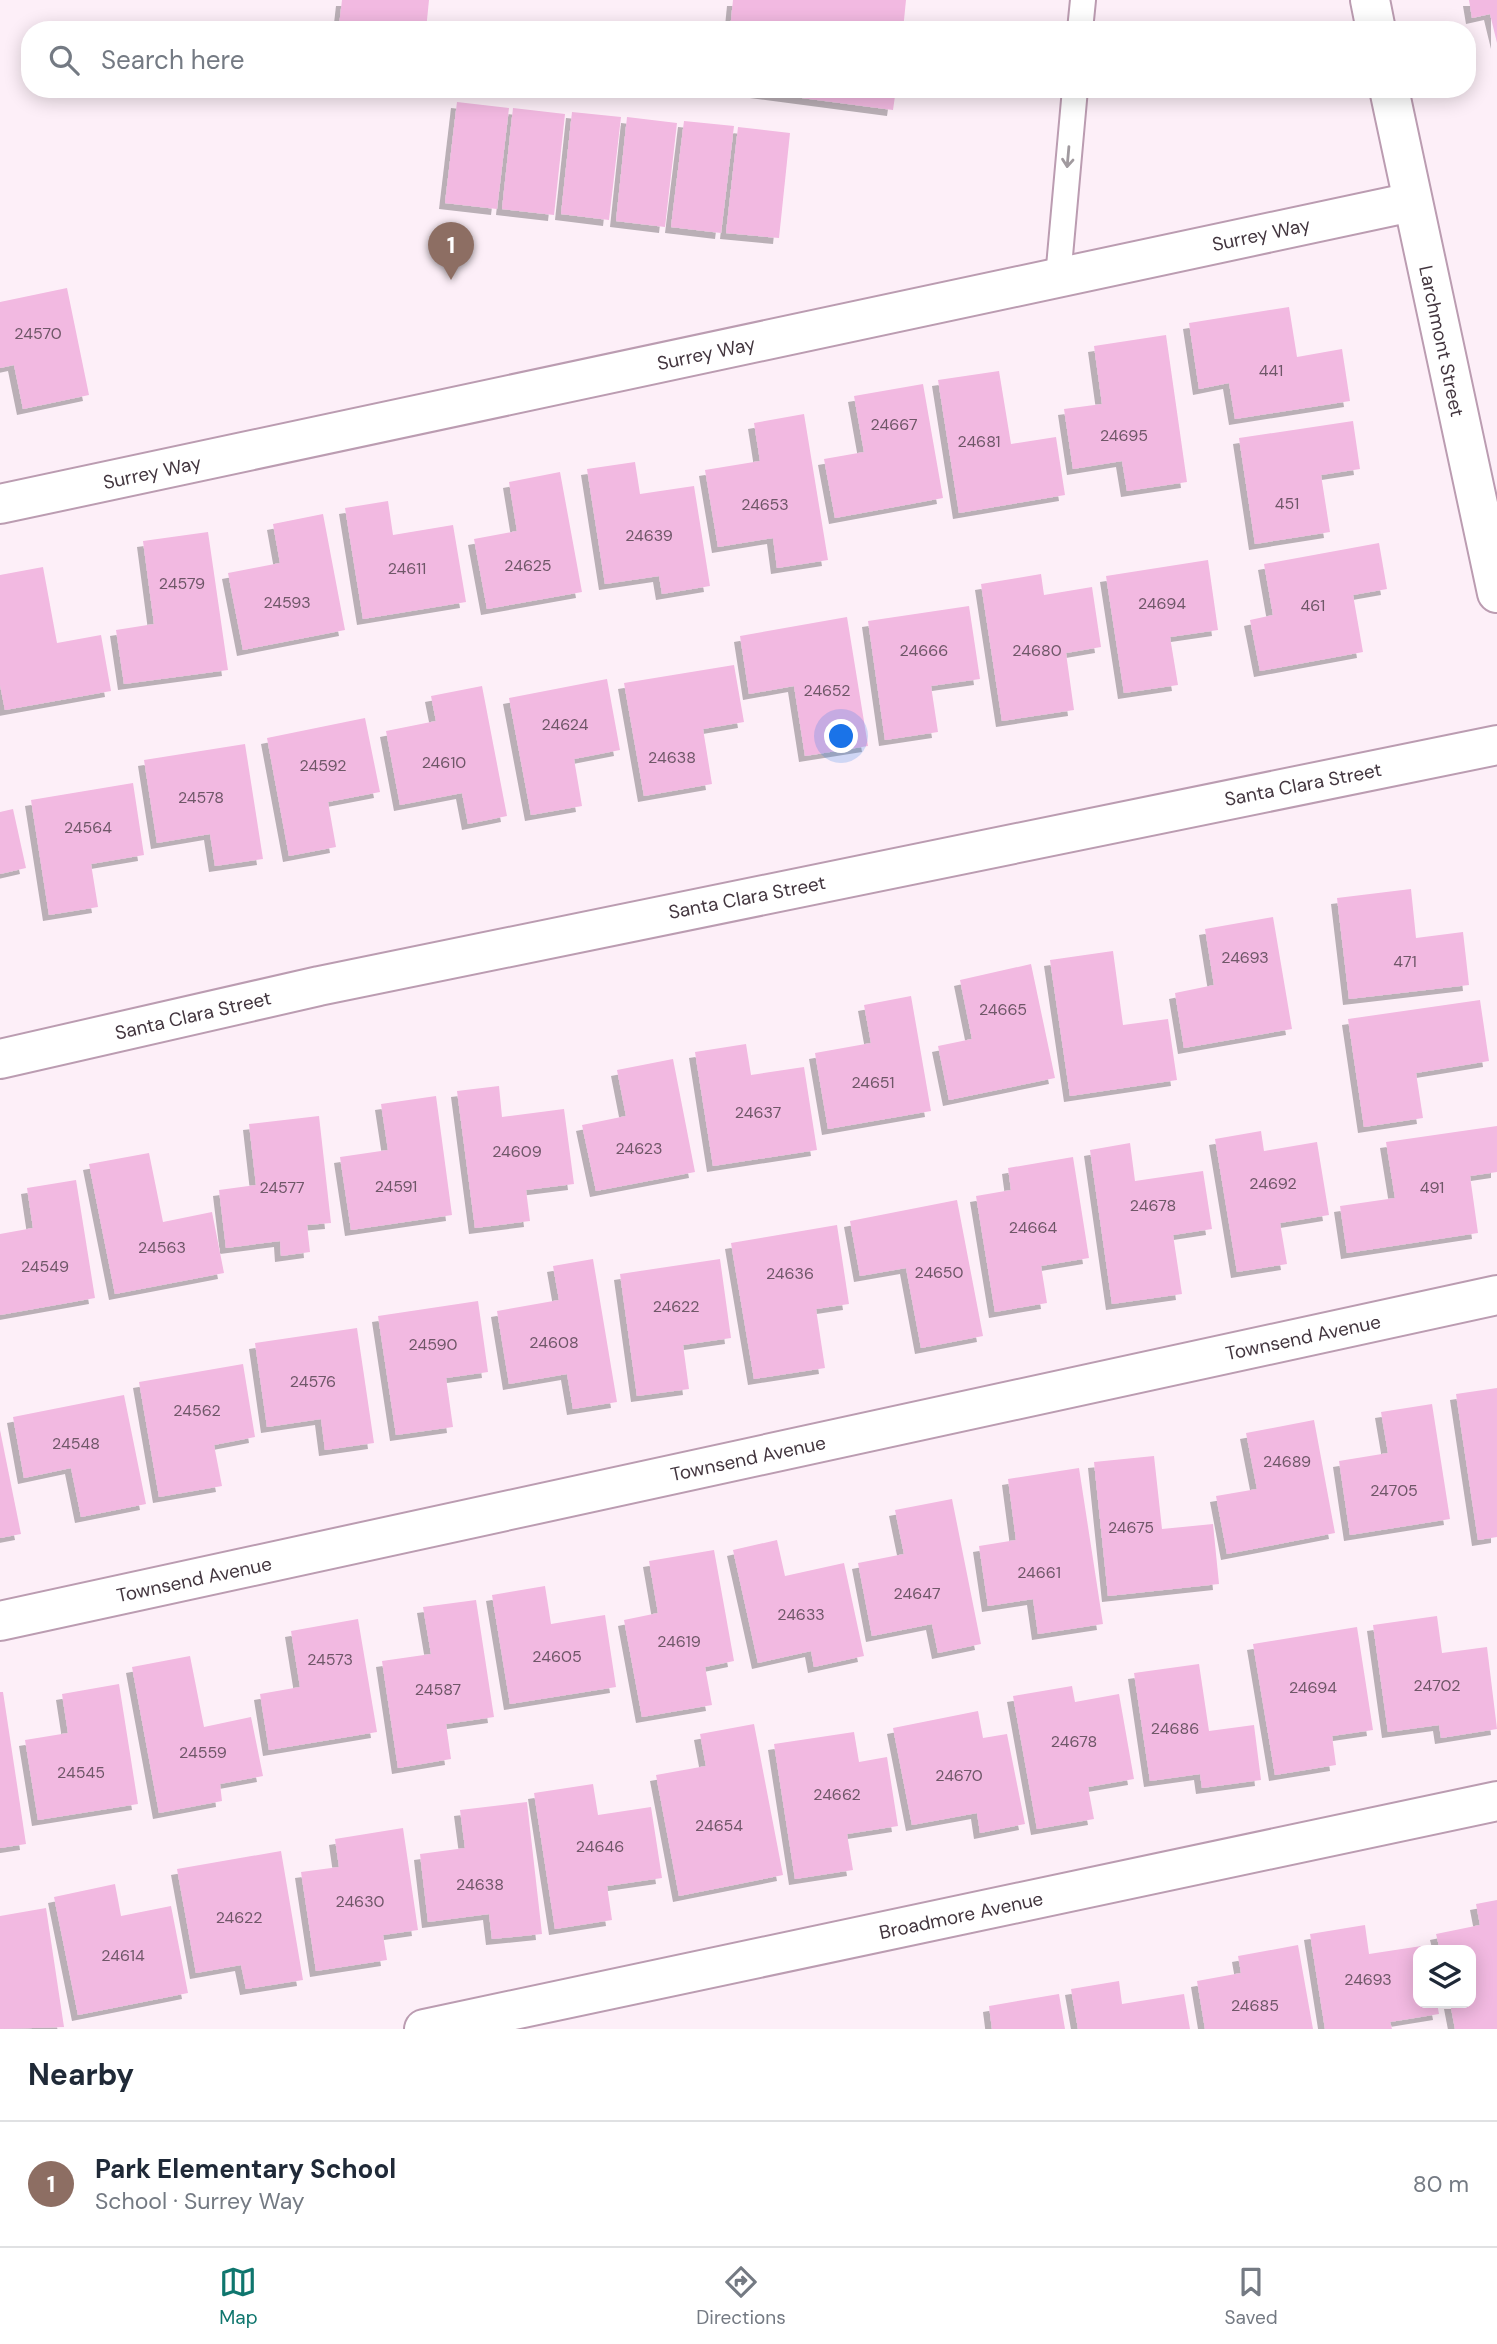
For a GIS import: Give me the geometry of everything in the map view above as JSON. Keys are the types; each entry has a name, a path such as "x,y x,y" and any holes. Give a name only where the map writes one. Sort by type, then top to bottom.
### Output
{"street":[{"path":"1370,0 1374,21"},
{"name":"Larchmont Street","path":"1390,98 1497,593"},
{"name":"Surrey Way","path":"0,504 1412,202"},
{"name":"Santa Clara Street","path":"0,1059 319,986 1497,745"},
{"name":"Townsend Avenue","path":"0,1621 1497,1295"},
{"name":"Broadmore Avenue","path":"424,2029 1497,1801"}],"lane":[{"path":"1081,21 1083,0"},
{"path":"1058,278 1074,98"}],"building":[{"path":"342,0 429,0 427,21 340,21"},
{"path":"733,0 906,0 904,21 731,21"},
{"path":"1469,0 1497,0 1497,43 1490,14 1472,18"},
{"path":"802,98 895,98 893,110"},
{"path":"457,102 509,108 497,209 445,203"},
{"path":"513,108 565,114 554,215 502,209"},
{"path":"572,112 621,117 609,220 561,214"},
{"path":"627,117 677,123 665,227 616,221"},
{"path":"684,121 734,126 721,233 671,227"},
{"path":"738,127 790,133 779,238 726,233"},
{"path":"67,288 89,395 23,409 14,365 0,368 0,302"},
{"path":"1289,307 1297,357 1342,349 1350,401 1235,419 1229,383 1199,389 1189,323"},
{"path":"1166,335 1187,482 1127,491 1122,461 1073,469 1064,409 1102,404 1094,346"},
{"path":"999,371 1011,444 1056,437 1065,495 959,513 938,380"},
{"path":"923,384 943,498 835,518 824,459 864,452 854,396"},
{"path":"804,414 828,560 777,568 773,538 718,547 705,470 760,461 754,423"},
{"path":"1353,421 1360,469 1321,475 1330,532 1255,544 1239,438"},
{"path":"635,462 640,494 694,486 710,586 662,594 659,576 605,584 587,469"},
{"path":"560,472 582,592 487,609 474,539 517,531 509,482"},
{"path":"388,501 393,535 453,525 466,602 363,619 345,508"},
{"path":"323,514 345,630 243,650 228,573 280,563 273,524"},
{"path":"208,532 228,670 124,684 116,630 154,624 143,541"},
{"path":"1379,543 1387,589 1353,595 1363,652 1260,671 1250,620 1273,615 1264,564"},
{"path":"1208,560 1218,630 1170,637 1178,685 1124,693 1106,576"},
{"path":"43,567 57,643 101,635 111,691 5,710 0,685 0,575"},
{"path":"1041,574 1044,595 1092,587 1101,647 1066,653 1074,710 1002,721 981,584"},
{"path":"969,606 980,679 931,686 938,732 885,740 868,621"},
{"path":"847,617 868,746 805,756 794,686 749,694 740,636"},
{"path":"734,665 744,722 703,729 712,784 644,796 624,683"},
{"path":"607,679 620,750 574,759 582,806 531,815 509,698"},
{"path":"482,686 507,816 468,824 462,793 400,805 386,731 436,721 431,696"},
{"path":"365,718 380,792 328,802 336,847 289,856 267,738"},
{"path":"245,744 263,859 215,866 210,834 157,843 144,760"},
{"path":"133,783 144,855 91,864 98,907 49,915 31,800"},
{"path":"13,809 26,868 0,874 0,812"},
{"path":"1411,889 1416,938 1463,932 1469,985 1349,999 1337,898"},
{"path":"1273,917 1292,1029 1184,1048 1175,993 1214,985 1205,929"},
{"path":"1113,951 1123,1025 1168,1019 1177,1080 1070,1096 1050,960"},
{"path":"1031,964 1055,1078 949,1100 938,1046 972,1039 960,980"},
{"path":"911,996 931,1111 828,1129 815,1053 871,1043 864,1005"},
{"path":"1480,1000 1489,1061 1416,1073 1423,1118 1364,1127 1348,1019"},
{"path":"746,1044 751,1075 804,1067 817,1150 713,1166 695,1052"},
{"path":"673,1059 695,1172 596,1191 582,1125 626,1116 617,1070"},
{"path":"499,1086 502,1117 564,1109 574,1184 526,1190 530,1221 475,1228 457,1091"},
{"path":"436,1096 452,1215 351,1230 340,1157 388,1150 381,1104"},
{"path":"319,1116 331,1223 307,1225 310,1252 281,1256 280,1241 226,1248 219,1190 256,1185 249,1124"},
{"path":"1497,1126 1497,1172 1470,1176 1478,1233 1347,1253 1340,1206 1395,1198 1386,1142"},
{"path":"1261,1131 1264,1151 1317,1142 1329,1215 1280,1223 1287,1264 1237,1272 1215,1139"},
{"path":"1130,1143 1135,1181 1203,1171 1212,1229 1173,1235 1182,1294 1112,1304 1090,1150"},
{"path":"149,1153 163,1222 212,1212 224,1273 115,1294 89,1164"},
{"path":"1073,1157 1089,1258 1041,1266 1047,1303 995,1312 976,1196 1011,1190 1008,1168"},
{"path":"76,1180 95,1298 0,1315 0,1234 33,1228 27,1188"},
{"path":"957,1200 983,1336 921,1348 906,1268 860,1276 850,1221"},
{"path":"837,1225 849,1304 816,1309 825,1368 754,1379 731,1243"},
{"path":"593,1259 617,1402 573,1409 567,1374 509,1384 497,1311 559,1300 553,1266"},
{"path":"720,1259 731,1338 683,1345 689,1389 637,1396 620,1274"},
{"path":"478,1301 488,1372 446,1378 453,1427 396,1435 378,1316"},
{"path":"357,1328 374,1443 325,1450 321,1419 267,1427 255,1343"},
{"path":"243,1364 255,1437 214,1445 222,1486 159,1497 139,1382"},
{"path":"1497,1388 1497,1537 1478,1540 1456,1394"},
{"path":"124,1395 146,1504 81,1517 71,1468 24,1478 13,1417"},
{"path":"1432,1404 1450,1519 1350,1535 1339,1461 1388,1453 1381,1412"},
{"path":"1314,1420 1335,1533 1227,1554 1216,1496 1257,1489 1246,1433"},
{"path":"0,1430 21,1534 0,1538"},
{"path":"1154,1456 1162,1529 1213,1524 1219,1584 1108,1596 1094,1462"},
{"path":"1079,1468 1103,1624 1038,1634 1033,1599 988,1606 979,1546 1016,1540 1008,1479"},
{"path":"952,1499 981,1644 938,1653 932,1624 872,1636 858,1563 904,1554 895,1510"},
{"path":"777,1540 785,1576 844,1563 864,1656 814,1667 811,1651 758,1663 733,1550"},
{"path":"714,1550 734,1661 705,1667 712,1705 642,1717 624,1620 658,1613 649,1561"},
{"path":"545,1586 551,1624 605,1615 616,1687 510,1704 492,1595"},
{"path":"476,1600 494,1717 446,1724 451,1759 398,1768 382,1661 431,1654 423,1607"},
{"path":"1437,1616 1442,1653 1487,1647 1497,1729 1441,1738 1439,1725 1388,1732 1373,1625"},
{"path":"358,1619 377,1732 269,1750 260,1694 300,1687 291,1631"},
{"path":"1357,1627 1373,1730 1332,1736 1336,1765 1275,1775 1253,1644"},
{"path":"190,1656 204,1727 251,1717 263,1776 220,1784 222,1801 159,1813 132,1667"},
{"path":"1199,1664 1209,1731 1254,1725 1261,1780 1202,1788 1200,1774 1150,1781 1134,1673"},
{"path":"119,1684 138,1804 38,1820 25,1740 68,1733 62,1694"},
{"path":"1072,1686 1075,1702 1119,1694 1134,1779 1088,1787 1094,1819 1037,1829 1013,1696"},
{"path":"0,1692 3,1692 26,1844 0,1848"},
{"path":"978,1711 983,1738 1007,1734 1025,1824 980,1833 977,1813 912,1825 893,1728"},
{"path":"754,1724 783,1875 679,1896 656,1775 706,1766 700,1734"},
{"path":"854,1732 859,1762 887,1757 898,1826 847,1834 853,1870 795,1879 774,1744"},
{"path":"593,1784 598,1815 651,1807 662,1878 607,1886 612,1920 555,1929 534,1793"},
{"path":"527,1802 542,1934 492,1939 489,1914 428,1922 420,1854 465,1848 460,1810"},
{"path":"403,1828 418,1930 383,1935 387,1960 316,1971 301,1872 339,1867 335,1839"},
{"path":"281,1851 303,1980 246,1989 241,1965 196,1973 177,1869"},
{"path":"115,1884 121,1916 171,1906 188,1993 78,2015 54,1897"},
{"path":"1497,1900 1497,2029 1455,2029 1451,2008 1476,2008 1476,1945 1439,1945 1436,1934 1480,1925 1476,1904"},
{"path":"46,1908 64,2027 0,2029 0,1916"},
{"path":"1365,1925 1369,1954 1413,1947 1413,2008 1438,2008 1439,2014 1390,2022 1392,2029 1325,2029 1310,1934"},
{"path":"1298,1945 1313,2029 1205,2029 1197,1981 1241,1973 1238,1956"},
{"path":"1119,1981 1122,2004 1184,1994 1190,2029 1078,2029 1071,1989"},
{"path":"1059,1994 1065,2029 992,2029 989,2006"}],"place":[{"name":"Park Elementary School","path":"451,280"}]}
